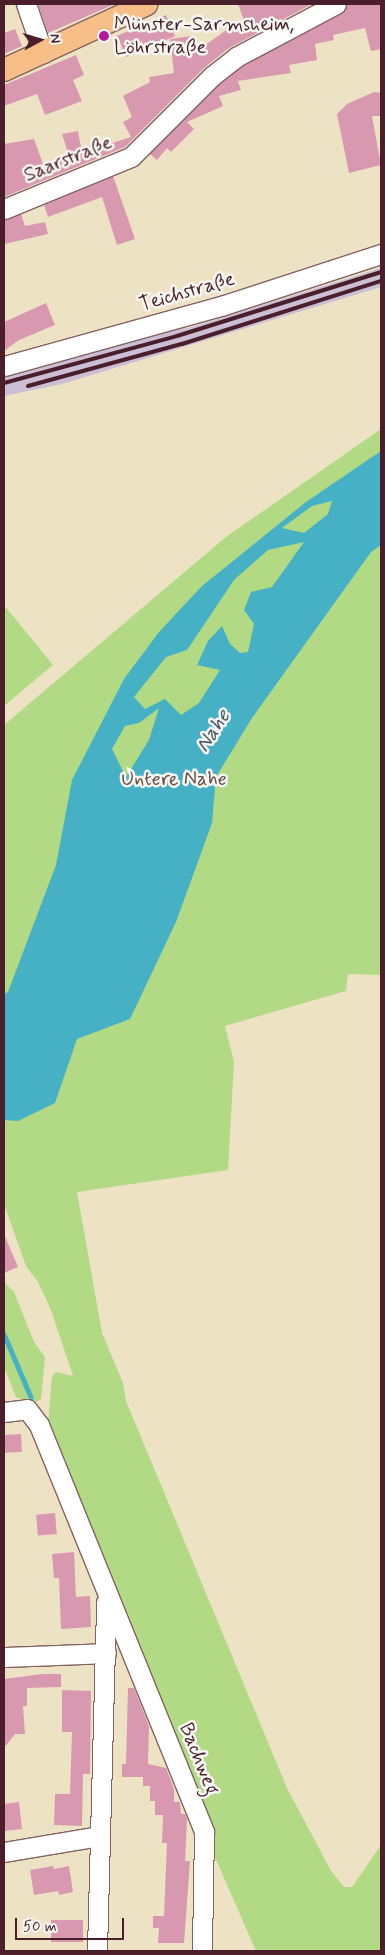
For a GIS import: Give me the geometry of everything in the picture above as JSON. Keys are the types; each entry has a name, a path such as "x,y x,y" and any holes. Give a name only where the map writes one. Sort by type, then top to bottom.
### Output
{"main road":[{"path":"4,70 147,4"}],"street":[{"path":"26,4 43,53"},
{"name":"Saarstraße","path":"4,209 131,157 212,76 236,57 336,4"},
{"name":"Teichstraße","path":"4,366 224,305 381,254"},
{"name":"Bachweg","path":"4,1412 27,1409 39,1424 106,1594 204,1832 202,1951"},
{"name":"Bachweg","path":"97,1951 106,1594"},
{"path":"4,1657 106,1653"},
{"path":"4,1852 100,1836"}],"shaded area":[{"path":"381,268 381,287 62,384 4,396 4,370 182,322 185,329"}],"green space":[{"name":"Untere Nahe","path":"381,429 381,975 348,974 346,991 225,1026 234,1062 228,1170 77,1192 102,1333 123,1383 126,1401 287,1788 331,1871 344,1887 352,1887 381,1845 381,1951 256,1951 204,1832 48,1424 52,1377 56,1372 73,1376 51,1310 38,1282 26,1266 4,1204 4,725 226,537"},
{"path":"4,605 53,665 4,706"},
{"path":"4,1282 14,1292 34,1342 45,1357 41,1399 36,1402 32,1397 24,1400 16,1397 4,1367"}],"water":[{"name":"Nahe","path":"381,451 381,545 371,552 252,718 216,777 212,823 176,922 130,1019 77,1039 55,1103 18,1121 4,1120 4,994 8,992 56,865 72,780 124,679 159,632 202,586 306,502","holes":["332,501 328,514 304,533 282,528 312,506","304,542 272,587 251,592 244,610 254,624 248,652 240,653 230,644 222,626 208,641 197,665 220,670 199,703 181,715 165,699 145,709 134,697 166,657 187,650 234,580 268,550","159,708 149,740 126,777 112,749 125,726 139,723"]}],"building":[{"path":"38,4 115,4 48,33"},
{"path":"238,4 312,4 229,48 204,68 125,147 4,197 4,144 34,139 43,164 69,156 62,134 78,131 81,147 102,143 103,146 131,137 123,122 132,117 123,96 150,82 149,77 174,73 170,39 192,36 194,53 225,31 245,23"},
{"path":"347,4 381,4 381,49 371,51 365,28 333,35 334,40 315,44 317,60 289,65 291,73 238,81 241,90 219,96 223,106 187,122 194,129 171,152 167,148 157,160 150,154 220,84 242,66 341,14"},
{"path":"166,15 175,36 126,57 117,36"},
{"path":"15,29 22,46 4,54 4,33"},
{"path":"76,55 84,75 73,80 82,101 45,115 37,94 4,106 4,85"},
{"path":"374,92 381,93 381,116 372,116 381,165 349,173 337,114 347,104"},
{"path":"113,176 135,239 117,245 102,197 48,217 44,205"},
{"path":"21,214 25,226 45,222 48,234 4,244 4,220"},
{"path":"46,303 55,325 19,340 4,351 4,322"},
{"path":"4,1234 18,1267 4,1273"},
{"path":"21,1434 22,1452 5,1453 4,1435"},
{"path":"55,1513 57,1534 38,1536 36,1515"},
{"path":"74,1552 76,1597 90,1596 91,1627 61,1629 59,1578 54,1578 52,1554"},
{"path":"42,1674 61,1674 61,1687 27,1688 27,1706 23,1706 25,1734 15,1734 4,1748 4,1679"},
{"path":"128,1688 134,1688 149,1726 148,1764 166,1768 174,1789 174,1802 180,1802 181,1814 185,1814 187,1819 185,1861 190,1861 184,1943 158,1943 159,1928 153,1928 153,1916 164,1916 167,1843 162,1843 163,1815 155,1815 155,1801 150,1801 150,1786 143,1786 143,1777 122,1777 122,1764 126,1764"},
{"path":"62,1690 91,1691 90,1774 83,1774 82,1826 54,1825 55,1794 70,1794 72,1732 62,1732"},
{"path":"19,1802 22,1829 4,1831 4,1804"},
{"path":"53,1866 54,1869 69,1866 73,1892 59,1895 58,1891 34,1895 30,1870"},
{"path":"51,1920 83,1920 83,1942 51,1942"}],"waterway":[{"path":"4,1334 31,1397"}],"railway":[{"path":"4,383 177,336 381,272"},
{"path":"28,386 182,344 381,281"}],"place":[{"name":"Münster-Sarmsheim, Löhrstraße","path":"104,36"}]}
